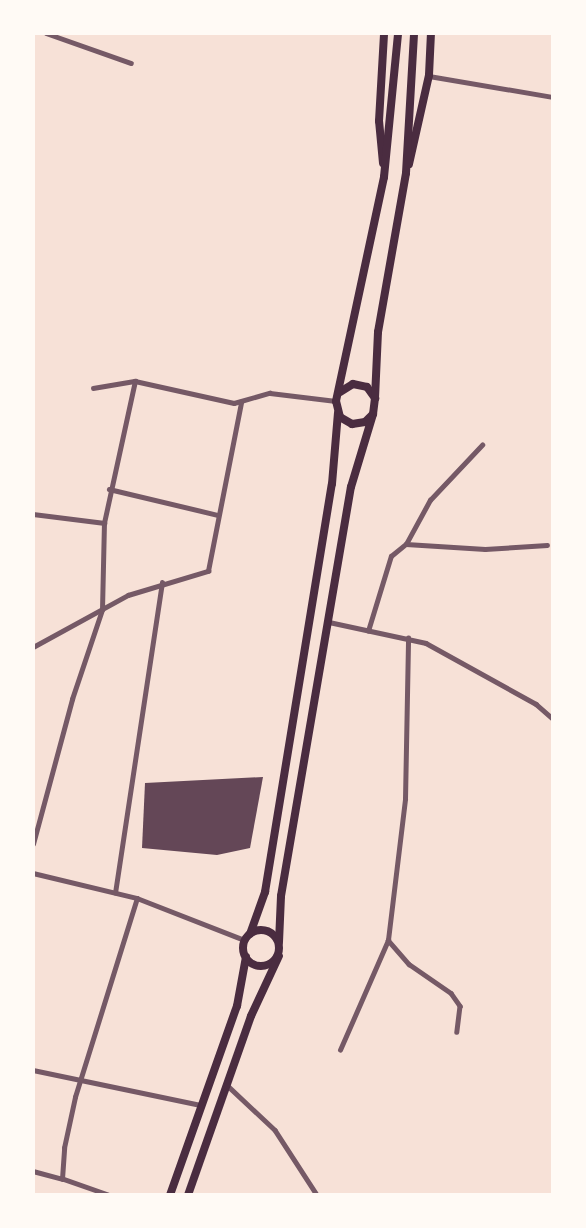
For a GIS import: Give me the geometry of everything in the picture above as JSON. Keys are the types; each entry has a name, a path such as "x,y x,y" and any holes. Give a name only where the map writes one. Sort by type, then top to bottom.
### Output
{"highway":[{"path":"384,33 379,121 384,177"},
{"path":"170,1195 237,1006 247,937 265,892 330,494 338,396 384,177 398,33"},
{"path":"406,173 414,33"},
{"path":"188,1195 251,1016 279,956 282,885 356,463 373,414 378,332 406,173 429,75 431,33"},
{"path":"338,396 360,385 375,398"},
{"path":"338,413 345,422 359,424 373,414"},
{"path":"247,937 265,930 279,942"},
{"path":"246,957 260,966 279,956"}],"street":[{"path":"46,33 131,62"},
{"path":"429,75 553,97"},
{"path":"93,388 135,381 241,402 270,393 338,396"},
{"path":"33,844 102,610 104,523 109,489 135,381"},
{"path":"33,647 102,610 162,583 208,570 241,402"},
{"path":"368,631 391,556 406,544 430,500 482,445"},
{"path":"109,489 218,515"},
{"path":"33,514 62,522 104,523"},
{"path":"406,544 485,549 547,545"},
{"path":"115,893 162,583"},
{"path":"329,622 408,638 468,665 536,704 553,719"},
{"path":"340,1050 388,940 405,799 408,638"},
{"path":"33,873 137,898 247,937"},
{"path":"62,1179 80,1081 137,898"},
{"path":"388,940 409,964 451,993 460,1006 457,1032"},
{"path":"33,1070 202,1105"},
{"path":"228,1086 270,1124 317,1195"},
{"path":"33,1171 108,1195"}],"building":[{"path":"263,777 250,848 217,855 142,848 145,783"}]}
